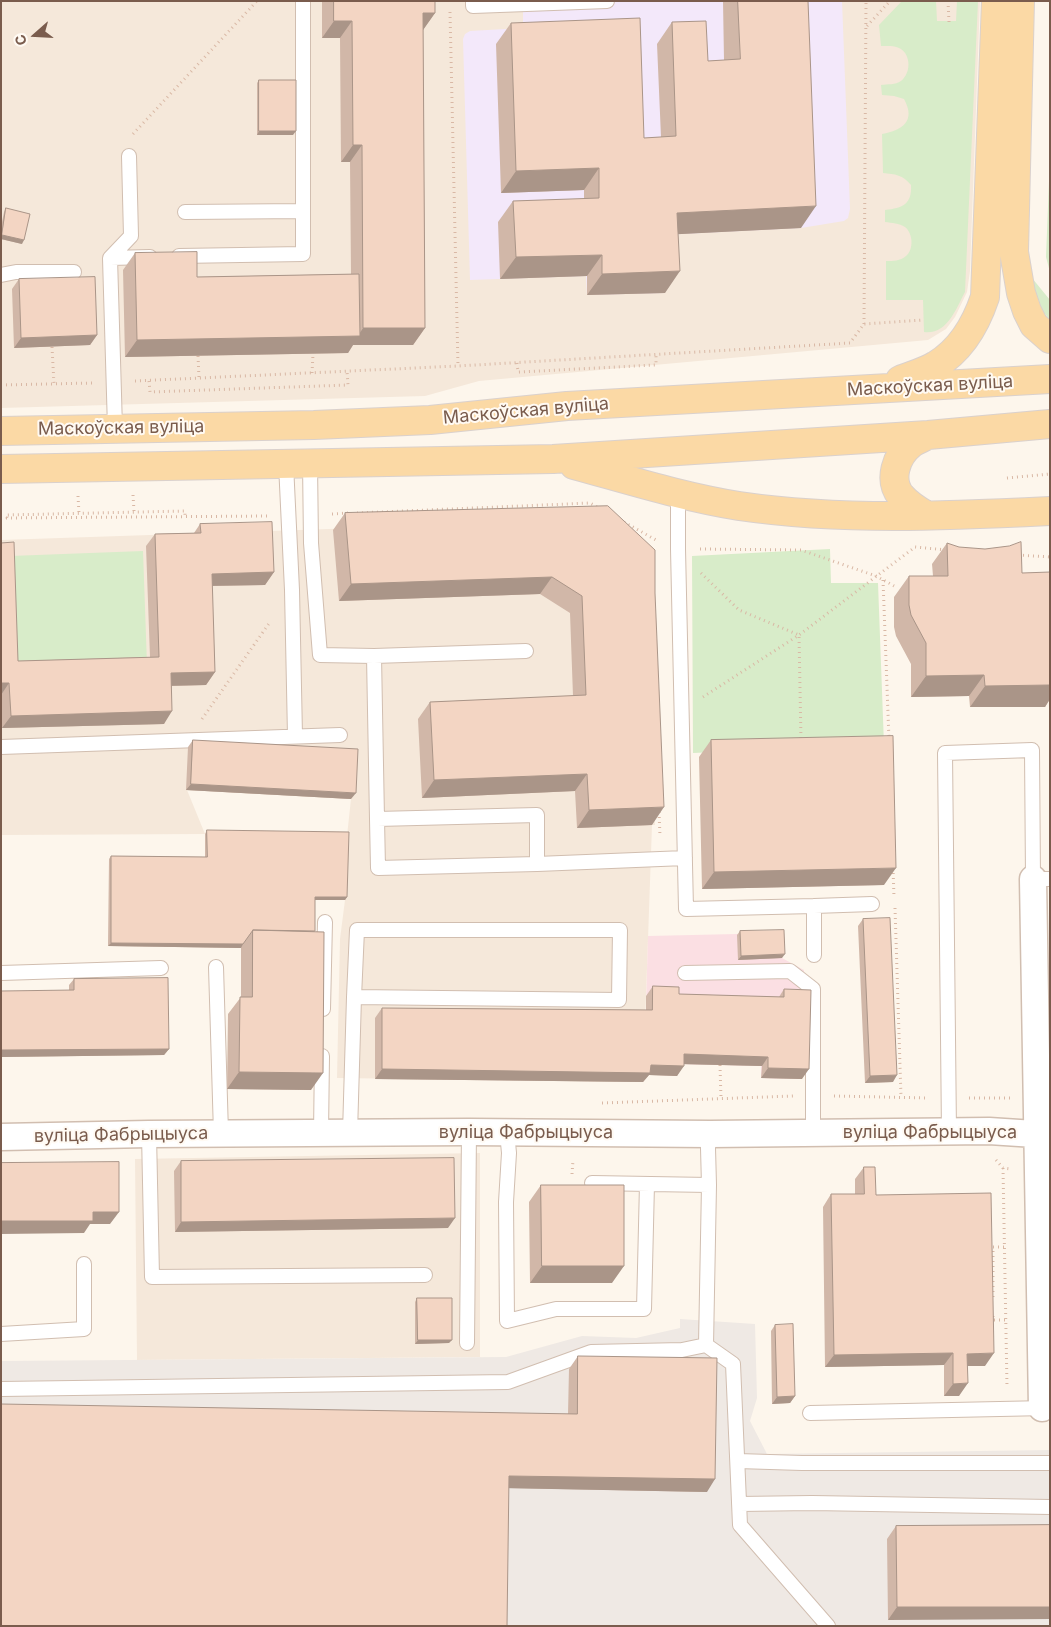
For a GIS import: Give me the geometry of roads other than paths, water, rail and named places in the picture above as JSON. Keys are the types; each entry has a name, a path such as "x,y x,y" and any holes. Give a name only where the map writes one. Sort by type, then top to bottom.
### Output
{"main road":[{"path":"880,388 935,366 957,350 980,313 985,297 996,1"},
{"path":"1020,1 1014,252 1021,293 1034,326 1050,339"},
{"name":"Маскоўская вуліца","path":"1,431 430,420 567,406 1050,380"},
{"path":"1,469 553,459 928,435 1050,424"},
{"path":"926,515 910,505 900,494 895,480 895,466 902,452 928,435"},
{"path":"553,459 678,494 739,506 812,514 879,517 1050,511"}],"street":[{"path":"1041,879 1046,1408"},
{"name":"вуліца Фабрыцыуса","path":"1,1137 321,1132 813,1134 989,1131 1044,1134"}],"lane":[{"path":"110,258 303,254 303,1"},
{"path":"473,1 473,6 608,1"},
{"path":"115,428 110,258 130,236 129,156"},
{"path":"185,212 303,210"},
{"path":"1,275 16,272 74,272"},
{"path":"295,736 292,590 298,463"},
{"path":"298,463 311,543 320,655 374,656 526,651"},
{"path":"678,494 686,908 872,904"},
{"path":"374,656 378,868 685,858"},
{"path":"1,747 340,734"},
{"path":"949,1132 945,753 1032,750 1041,879"},
{"path":"377,819 537,815 537,864"},
{"path":"814,906 814,955"},
{"path":"323,1018 325,922"},
{"path":"350,1133 354,997 357,930 620,930 619,1000 354,997"},
{"path":"216,967 221,1133"},
{"path":"1,973 161,968"},
{"path":"685,973 790,971 813,989 813,1134"},
{"path":"321,1132 323,1047"},
{"path":"467,1344 469,1132"},
{"path":"507,1132 509,1152 506,1202 507,1321 556,1309 644,1309 647,1184"},
{"path":"149,1134 152,1277 425,1275"},
{"path":"706,1345 708,1148 710,1134"},
{"path":"592,1183 709,1185"},
{"path":"1,1334 84,1329 84,1264"},
{"path":"1,1389 508,1382 590,1352 682,1350 706,1345 733,1364 740,1525 828,1626"},
{"path":"810,1413 1046,1408"},
{"path":"738,1461 802,1463 1050,1463"},
{"path":"739,1504 803,1503 1050,1507"}]}
